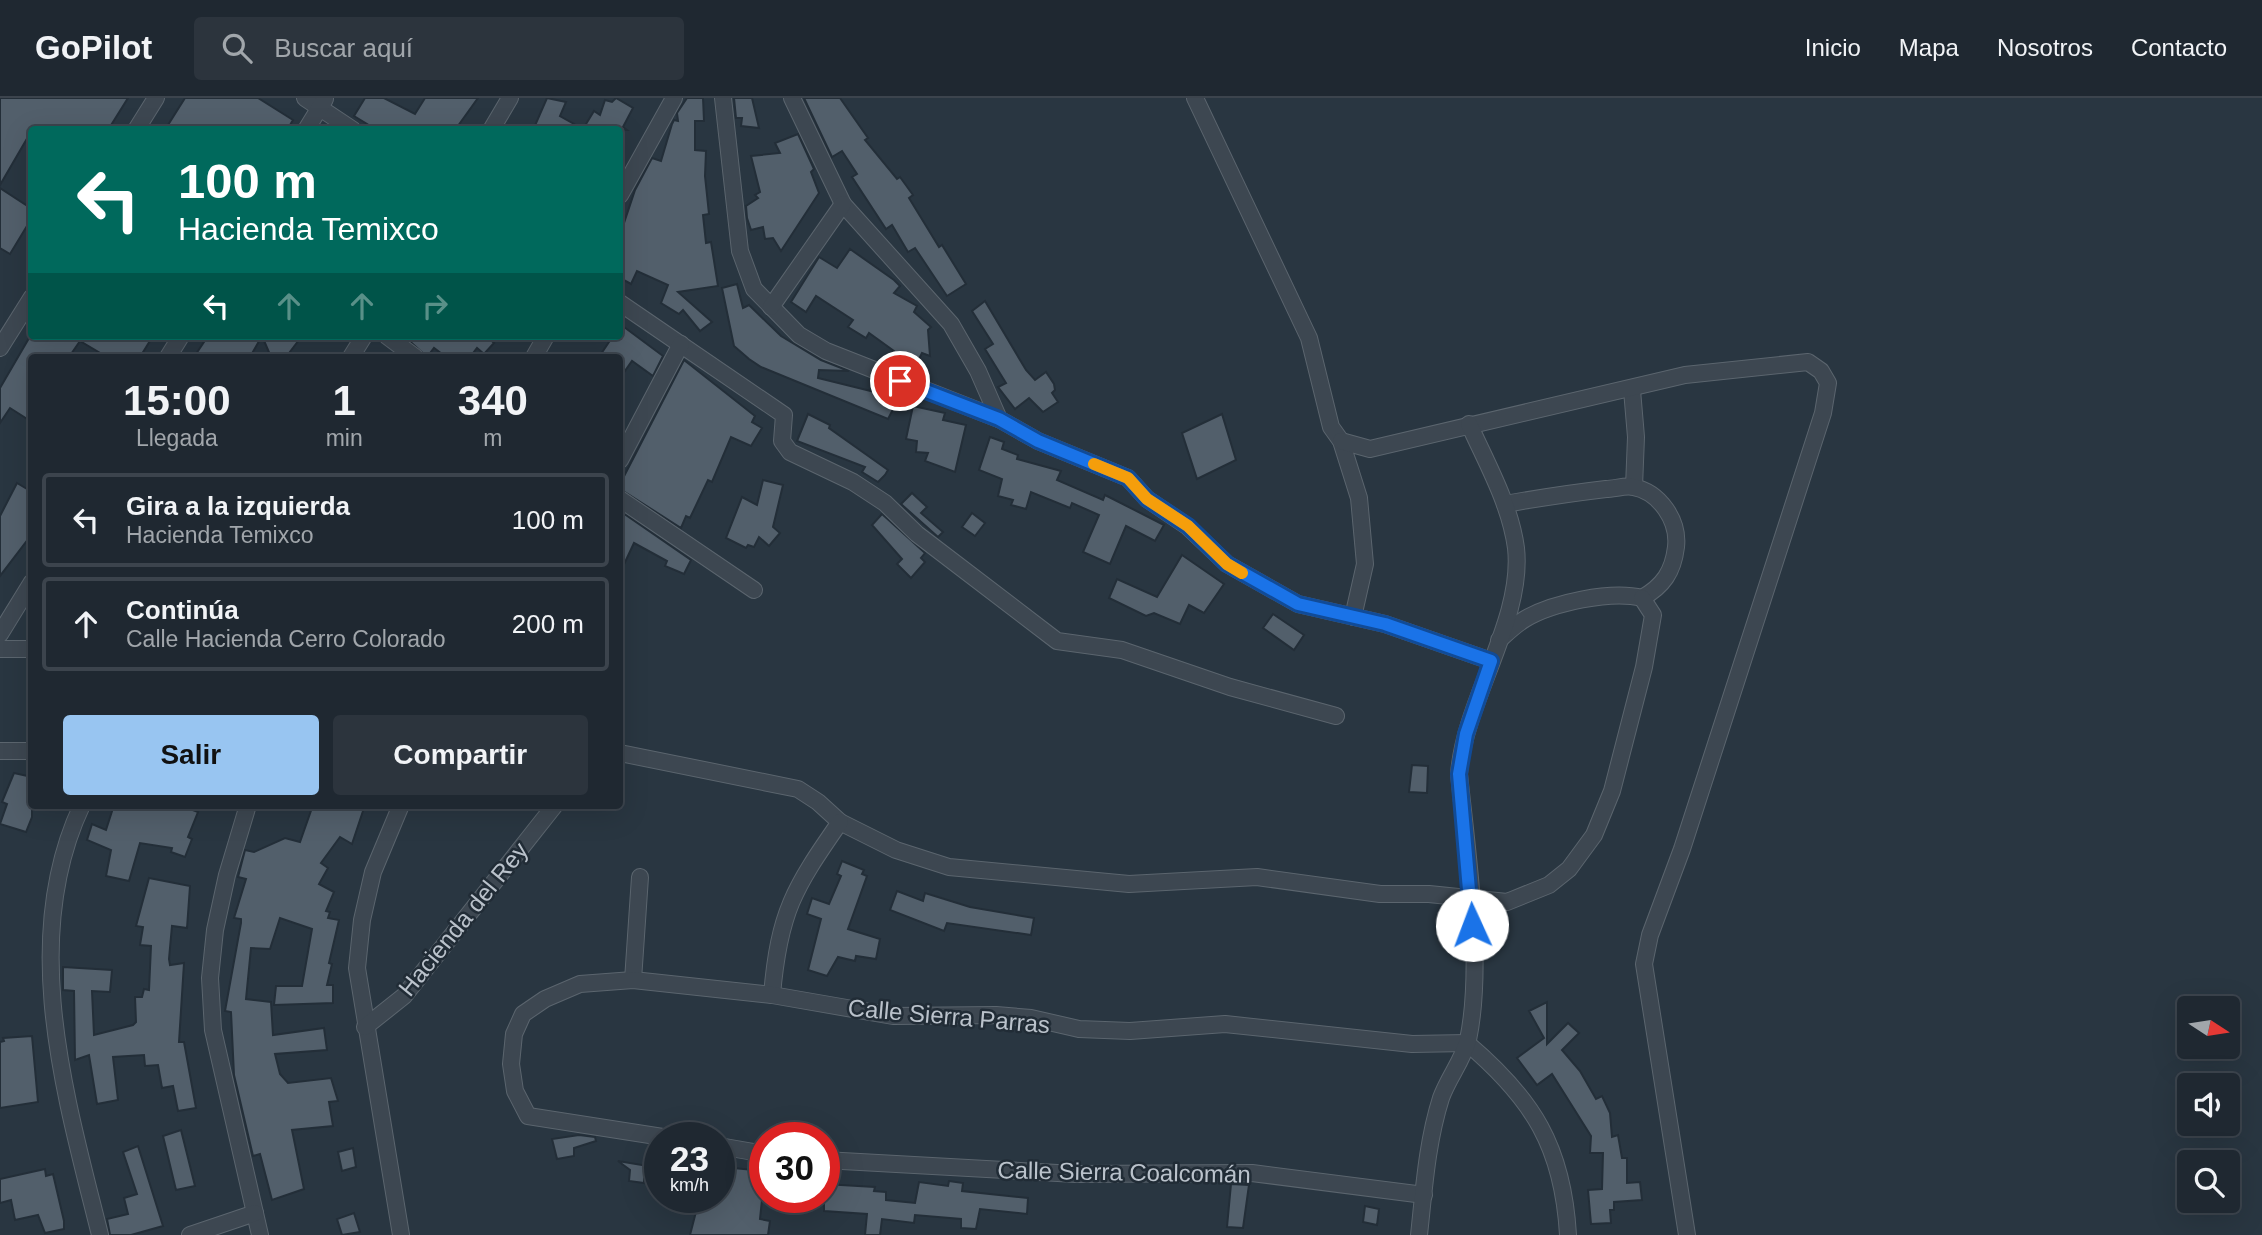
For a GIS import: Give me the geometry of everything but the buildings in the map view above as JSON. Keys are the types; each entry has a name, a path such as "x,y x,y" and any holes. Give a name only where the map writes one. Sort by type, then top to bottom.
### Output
{"street":[{"path":"138,126 156,98"},
{"path":"305,98 323,102 349,126"},
{"path":"493,126 510,98"},
{"path":"623,190 674,98"},
{"path":"723,98 740,250 754,289 799,335 826,351 999,419 1038,441 1128,478 1147,499 1188,526 1227,564 1298,604 1385,624 1491,661"},
{"path":"792,98 843,204 951,324 978,371 999,419"},
{"path":"1195,98 1309,338 1331,427 1341,441 1359,498 1365,564 1353,617"},
{"path":"308,126 323,102"},
{"path":"771,307 843,204"},
{"path":"0,348 28,304"},
{"path":"623,305 784,415 782,441 790,452 853,482 885,503 917,534 1057,641 1122,650 1230,687 1336,716"},
{"path":"392,340 411,354"},
{"path":"623,454 681,344"},
{"path":"1341,441 1370,450 1469,424 1632,390 1685,375 1808,362 1821,371 1828,383 1823,413 1682,849 1650,935 1644,964 1688,1235"},
{"path":"1632,390 1636,437 1634,487"},
{"path":"1419,1235 1426,1169 1442,1097 1467,1043 1473,981 1471,898 1459,774 1460,754 1499,640 1515,580 1516,550 1505,504 1469,424"},
{"path":"1499,640 1524,620 1552,606 1609,596 1642,598 1658,589 1667,578 1678,536 1673,519 1661,503 1634,487 1561,494 1505,504"},
{"path":"623,501 754,590"},
{"path":"0,634 28,588"},
{"path":"628,754 797,789 818,802 840,822 896,850 949,867 1129,884 1257,877 1380,894 1507,902 1549,885 1569,869 1594,835 1612,791 1644,667 1653,615 1642,598"},
{"path":"0,649 28,649"},
{"path":"0,751 28,751"},
{"path":"81,809 59,876 51,936 52,983 59,1059 100,1235"},
{"path":"247,809 227,875 215,930 209,978 213,1030 260,1235"},
{"name":"Hacienda del Rey","path":"399,809 373,873 362,920 357,968 401,1235"},
{"name":"Hacienda del Rey","path":"365,1027 412,986 552,809"},
{"path":"772,995 776,949 784,914 801,877 840,822"},
{"path":"633,980 640,877"},
{"name":"Calle Sierra Parras","path":"644,1134 528,1116 515,1091 511,1064 514,1034 523,1014 545,999 580,984 633,980 772,995 893,1016 996,1015 1031,1018 1079,1029 1130,1031 1225,1024 1385,1041 1467,1043"},
{"path":"1467,1043 1494,1066 1534,1111 1553,1154 1563,1187 1567,1235"},
{"name":"Calle Sierra Coalcomán","path":"840,1161 1076,1174 1252,1173 1424,1195"},
{"path":"190,1235 255,1213"}],"slow traffic":[{"path":"1094,464 1128,478 1147,499 1188,526 1227,564 1242,573"}],"route":[{"path":"900,381 999,419 1038,441 1128,478 1147,499 1188,526 1227,564 1298,604 1385,624 1410,635 1491,661 1460,754 1459,774 1472,925"}]}
